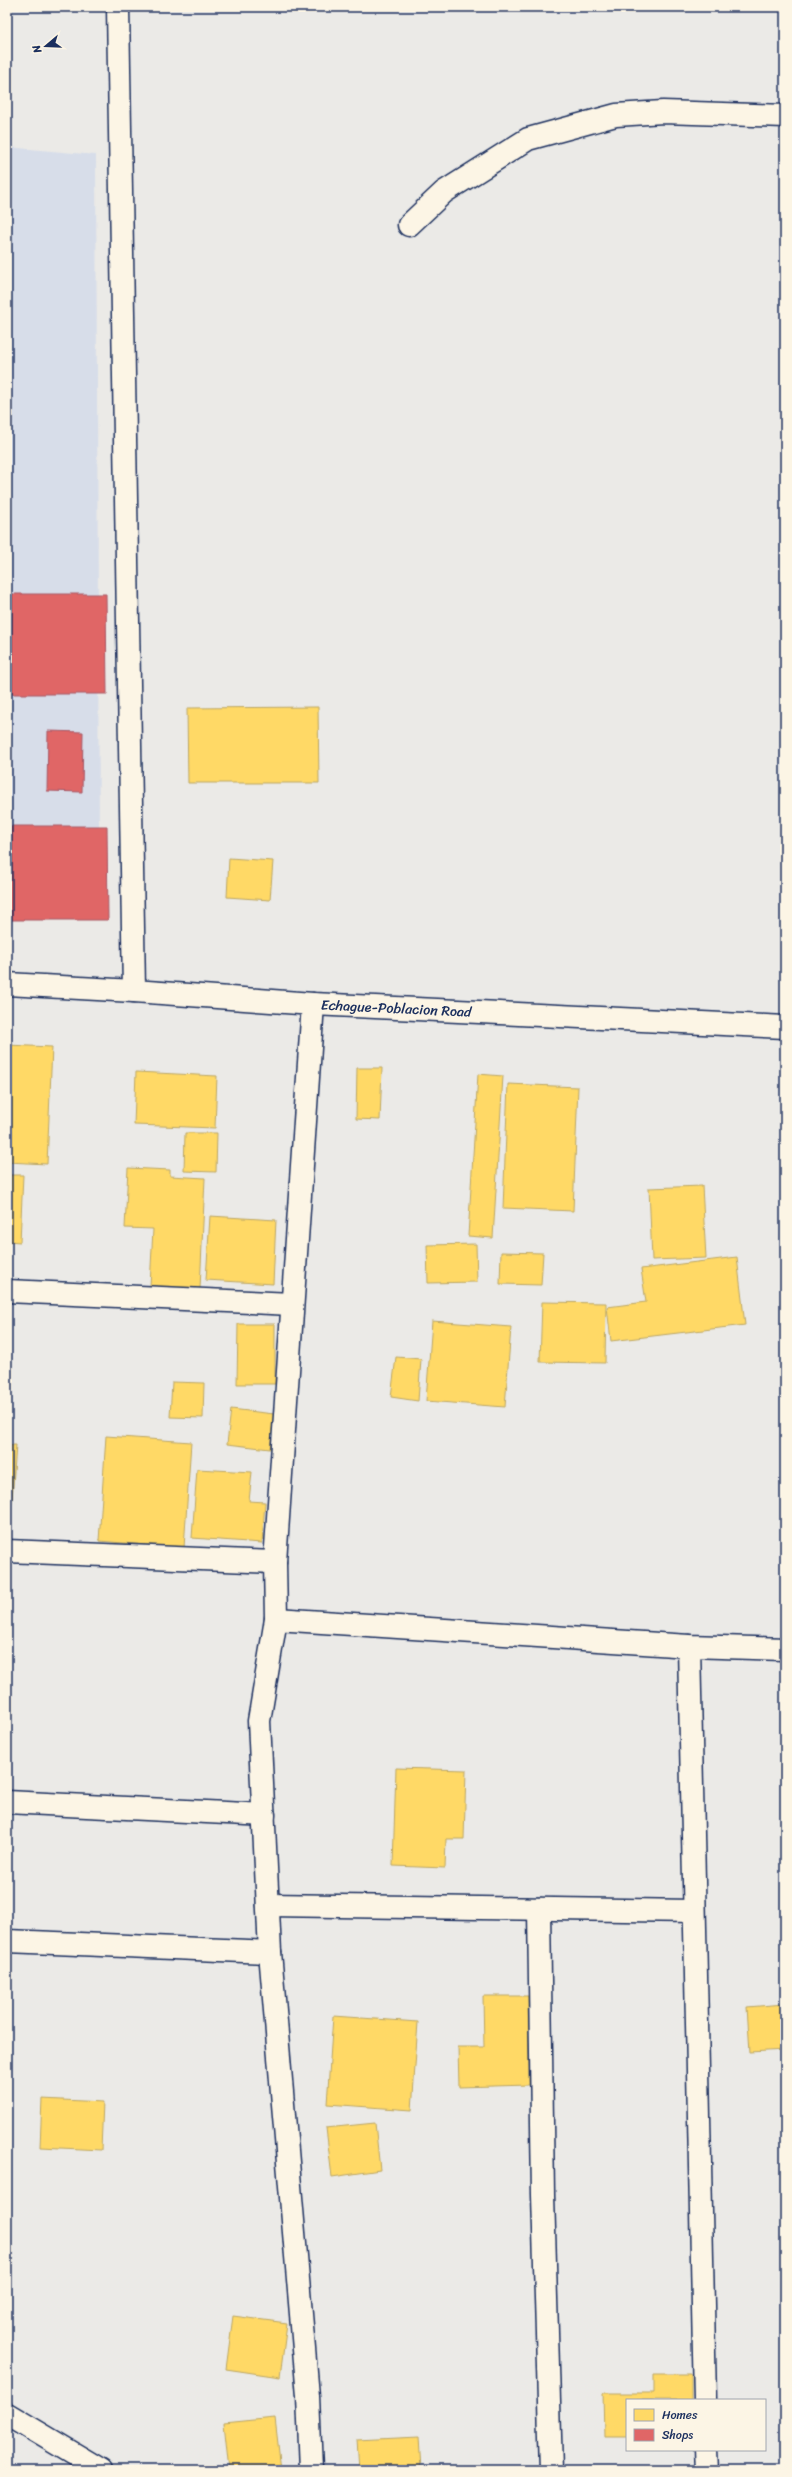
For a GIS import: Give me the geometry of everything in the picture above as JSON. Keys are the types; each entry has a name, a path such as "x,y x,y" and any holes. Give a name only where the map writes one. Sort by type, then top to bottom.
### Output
{"street":[{"path":"118,7 134,991"},
{"path":"409,225 444,192 528,139 616,114 663,112 785,116"},
{"name":"Echague-Poblacion Road","path":"7,984 134,991 313,1004 785,1027"},
{"path":"311,2470 308,2396 270,1952 259,1721 276,1619 275,1562 313,1004"},
{"path":"7,1291 292,1304"},
{"path":"7,1551 275,1562"},
{"path":"276,1619 689,1646 785,1649"},
{"path":"689,1646 705,2399"},
{"path":"7,1802 264,1815"},
{"path":"268,1905 694,1911"},
{"path":"539,1909 542,2195 551,2470"},
{"path":"7,1941 270,1952"},
{"path":"7,2414 101,2470"},
{"path":"706,2451 707,2470"}],"shaded area":[{"path":"7,147 96,155 99,840 7,835"}],"building: Homes":[{"path":"318,707 319,783 188,783 187,708"},
{"path":"229,858 273,861 270,900 227,897"},
{"path":"7,1045 52,1047 47,1164 7,1162"},
{"path":"357,1068 382,1068 380,1120 356,1119"},
{"path":"136,1072 217,1076 215,1128 134,1125"},
{"path":"478,1074 503,1076 493,1238 468,1236"},
{"path":"508,1084 578,1087 573,1211 503,1208"},
{"path":"185,1133 217,1133 216,1172 184,1171"},
{"path":"128,1168 170,1170 170,1176 205,1178 200,1289 150,1286 153,1229 125,1228"},
{"path":"7,1175 23,1175 20,1242 7,1241"},
{"path":"702,1186 706,1258 652,1260 649,1188"},
{"path":"210,1216 276,1220 273,1284 206,1280"},
{"path":"476,1244 477,1282 428,1283 427,1245"},
{"path":"501,1252 543,1253 541,1285 500,1284"},
{"path":"737,1257 745,1325 611,1341 607,1307 646,1302 641,1269"},
{"path":"542,1302 606,1303 605,1363 540,1362"},
{"path":"432,1321 511,1327 505,1407 426,1401"},
{"path":"238,1324 275,1324 275,1384 237,1384"},
{"path":"396,1357 421,1359 418,1401 391,1397"},
{"path":"172,1382 204,1383 203,1418 170,1417"},
{"path":"231,1409 274,1414 270,1449 227,1444"},
{"path":"106,1436 191,1442 184,1548 99,1541"},
{"path":"7,1445 16,1445 10,1526 7,1526"},
{"path":"197,1469 252,1472 249,1501 265,1502 262,1543 192,1538"},
{"path":"396,1768 466,1770 464,1839 446,1839 445,1868 393,1866"},
{"path":"483,1996 528,1996 529,2085 459,2087 458,2047 484,2047"},
{"path":"785,2004 785,2050 750,2052 747,2007"},
{"path":"333,2016 418,2022 412,2110 327,2104"},
{"path":"42,2099 103,2102 101,2150 40,2147"},
{"path":"375,2123 380,2170 332,2177 326,2128"},
{"path":"233,2316 287,2323 280,2377 226,2369"},
{"path":"654,2374 691,2374 691,2399 626,2399 626,2437 604,2437 603,2393 654,2393"},
{"path":"275,2418 281,2470 229,2470 224,2423"},
{"path":"419,2437 421,2470 359,2470 357,2440"}],"building: Shops":[{"path":"7,594 106,594 107,694 7,694"},
{"path":"48,731 83,732 82,792 47,791"},
{"path":"7,826 107,826 108,920 7,920"}]}
